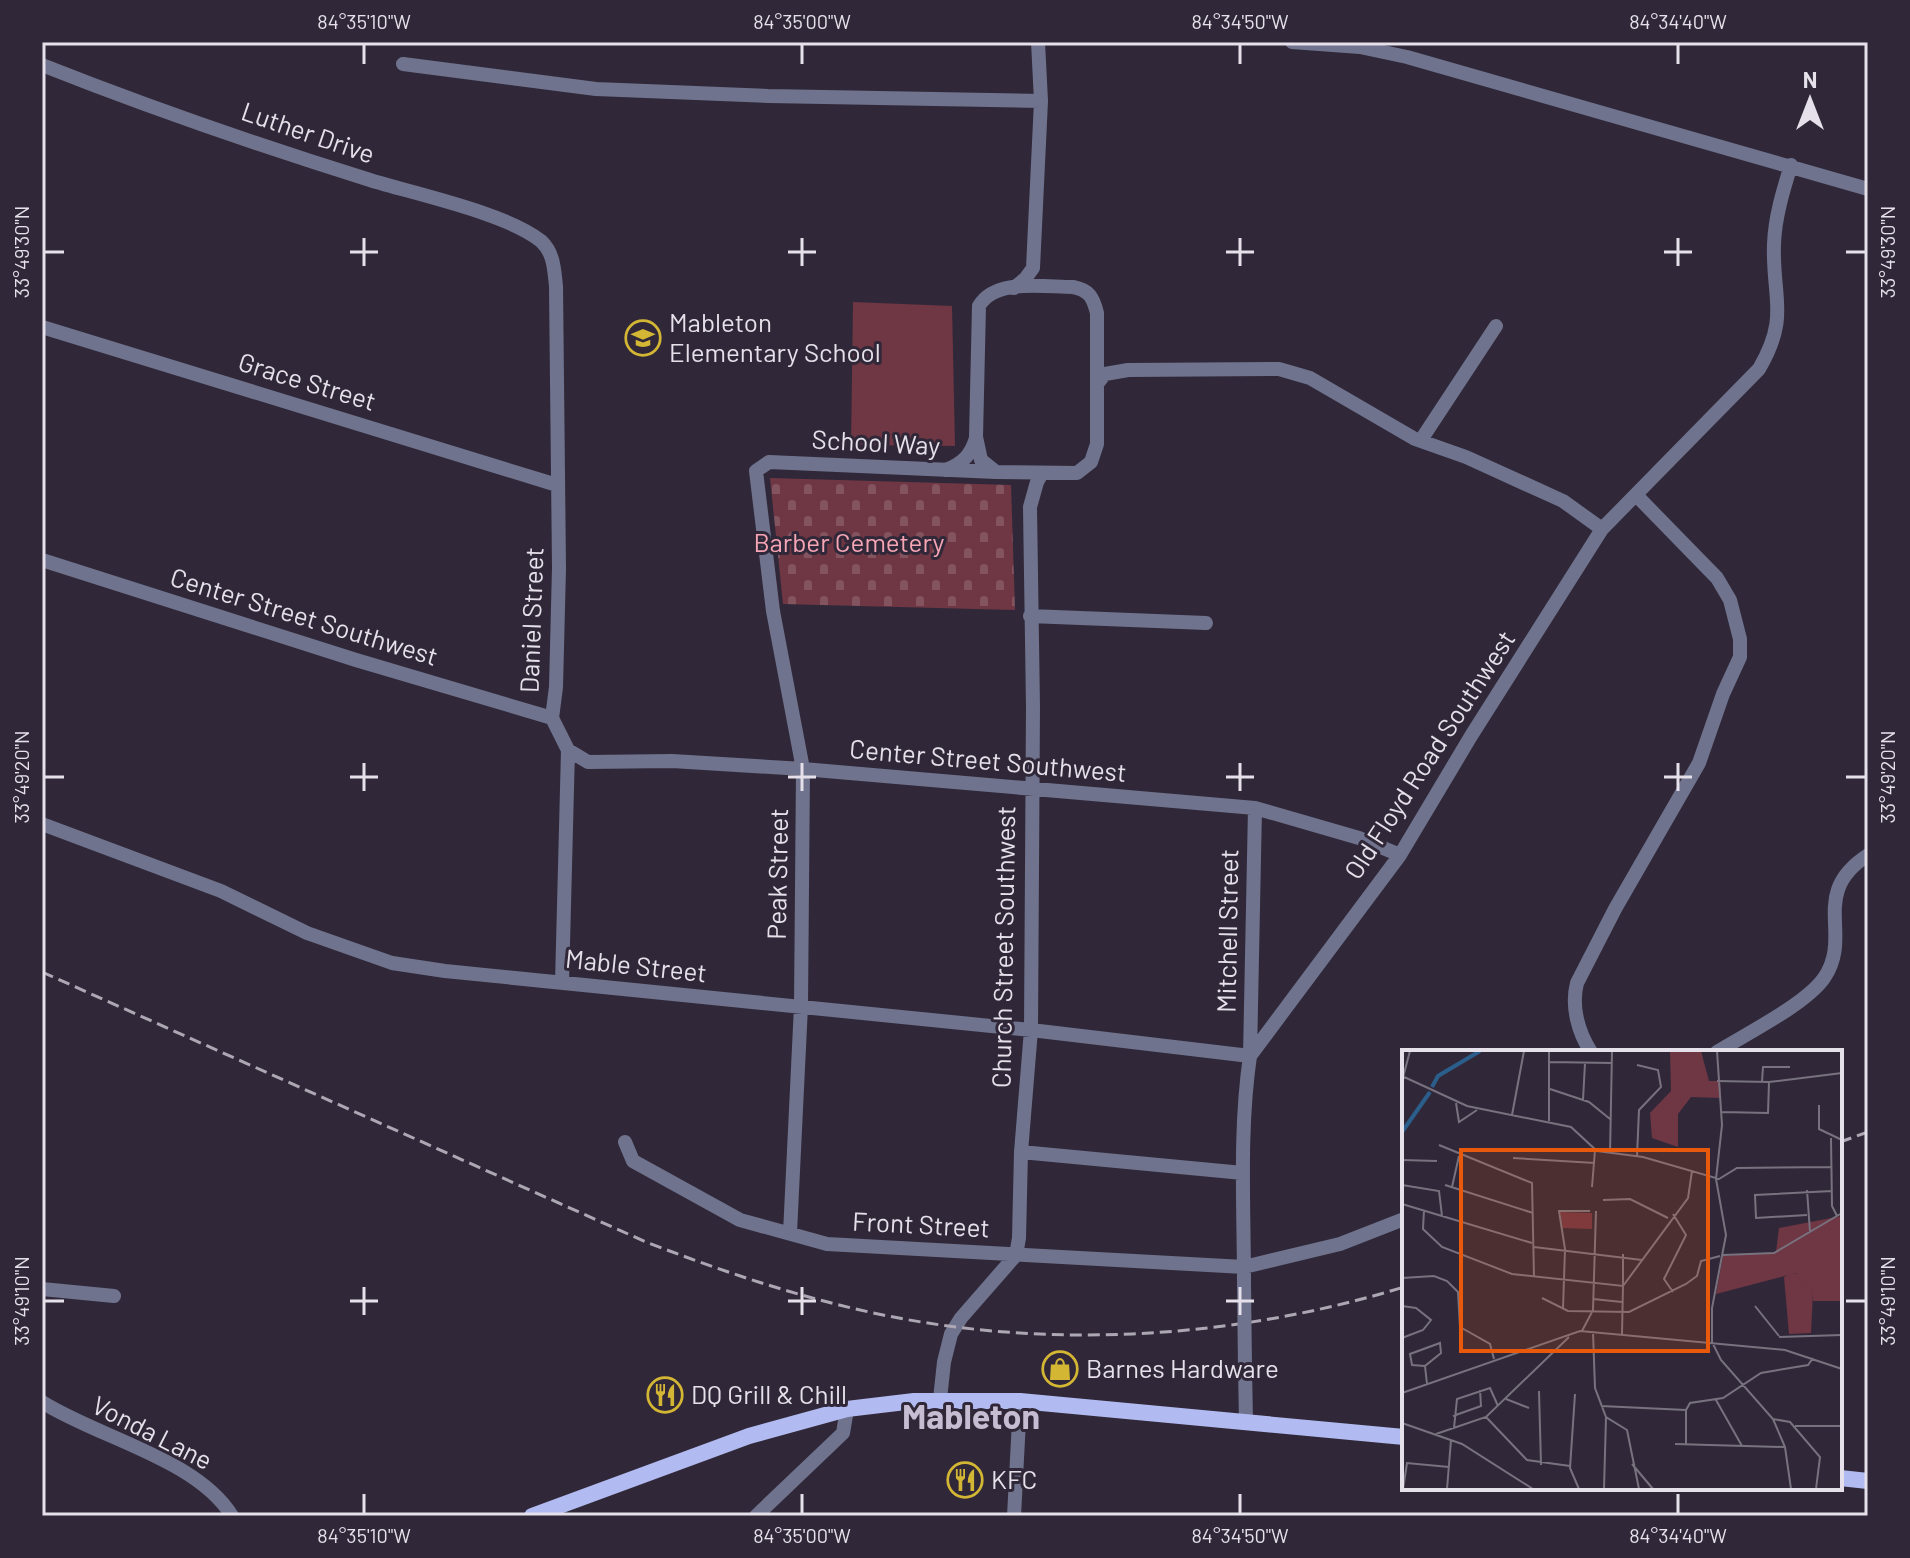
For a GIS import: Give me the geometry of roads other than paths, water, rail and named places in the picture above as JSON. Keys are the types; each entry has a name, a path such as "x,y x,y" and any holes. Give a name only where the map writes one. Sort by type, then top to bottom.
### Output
{"main road":[{"path":"532,1516 749,1436 847,1409 940,1399 1020,1401 1402,1437"},
{"path":"1842,1478 1868,1481"}],"street":[{"path":"1014,288 1033,268 1041,101 1038,42"},
{"path":"1292,42 1360,44 1868,189"},
{"path":"403,64 596,89 1041,101"},
{"name":"Luther Drive","path":"42,65 367,179 501,221 543,243 552,255"},
{"name":"Old Floyd Road Southwest","path":"1250,1056 1400,855 1602,529 1759,369 1771,348 1779,317 1775,229 1791,165"},
{"name":"Daniel Street","path":"552,255 556,286 558,610 552,718 568,750 562,983"},
{"path":"1033,268 1056,287"},
{"path":"943,471 959,465 972,453 976,437 979,306 989,292 1056,287 1086,290 1094,299 1097,313 1097,444 1091,462 1077,473 996,472 981,460 976,437"},
{"path":"1421,440 1496,326"},
{"name":"Grace Street","path":"42,327 557,485"},
{"path":"1097,350 1105,361 1128,370"},
{"path":"1097,384 1105,374 1128,370 1279,369 1310,378 1421,440 1526,482 1563,501 1602,529"},
{"name":"School Way","path":"756,471 769,462 996,472"},
{"name":"Peak Street","path":"756,471 773,611 803,769 801,1006 790,1233"},
{"path":"1016,473 1030,507"},
{"name":"Church Street Southwest","path":"1016,1255 1031,1030 1033,691 1030,507 1042,473"},
{"path":"1590,1050 1577,1020 1574,995 1577,983 1615,909 1699,763 1723,694 1740,657 1740,639 1730,600 1717,578 1637,496"},
{"name":"Center Street Southwest","path":"42,560 356,660 552,718"},
{"path":"1030,616 1206,623"},
{"name":"Center Street Southwest","path":"568,750 588,762 672,761 803,769 1255,808 1359,838 1400,855"},
{"name":"Mitchell Street","path":"1250,1056 1255,808"},
{"name":"Mable Street","path":"42,824 221,891 307,933 392,963 1250,1056"},
{"path":"1720,1050 1806,996 1826,976 1835,944 1834,900 1843,876 1868,855"},
{"path":"1246,1423 1243,1173 1250,1056"},
{"name":"Front Street","path":"625,1142 633,1161 740,1220 827,1244 1244,1267 1340,1244 1402,1220"},
{"path":"1021,1152 1243,1173"},
{"path":"940,1399 951,1334 961,1318 1016,1255"},
{"path":"42,1289 114,1296"},
{"path":"1014,1516 1020,1401"},
{"name":"Vonda Lane","path":"42,1402 87,1427 160,1459 205,1485 232,1516"},
{"path":"756,1516 843,1433 847,1409"}],"railway":[{"path":"42,972 646,1242 763,1283 852,1308 948,1326 1013,1333 1145,1333 1211,1328 1277,1318 1402,1288"},
{"path":"1842,1141 1868,1132"}],"place":[{"name":"Mableton Elementary School","path":"643,338"},
{"name":"Barnes Hardware","path":"1060,1369"},
{"name":"DQ Grill & Chill","path":"665,1395"},
{"name":"KFC","path":"965,1480"}],"district":[{"name":"Mableton","path":"971,1417"}],"park label":[{"name":"Barber Cemetery","path":"849,543"}]}
